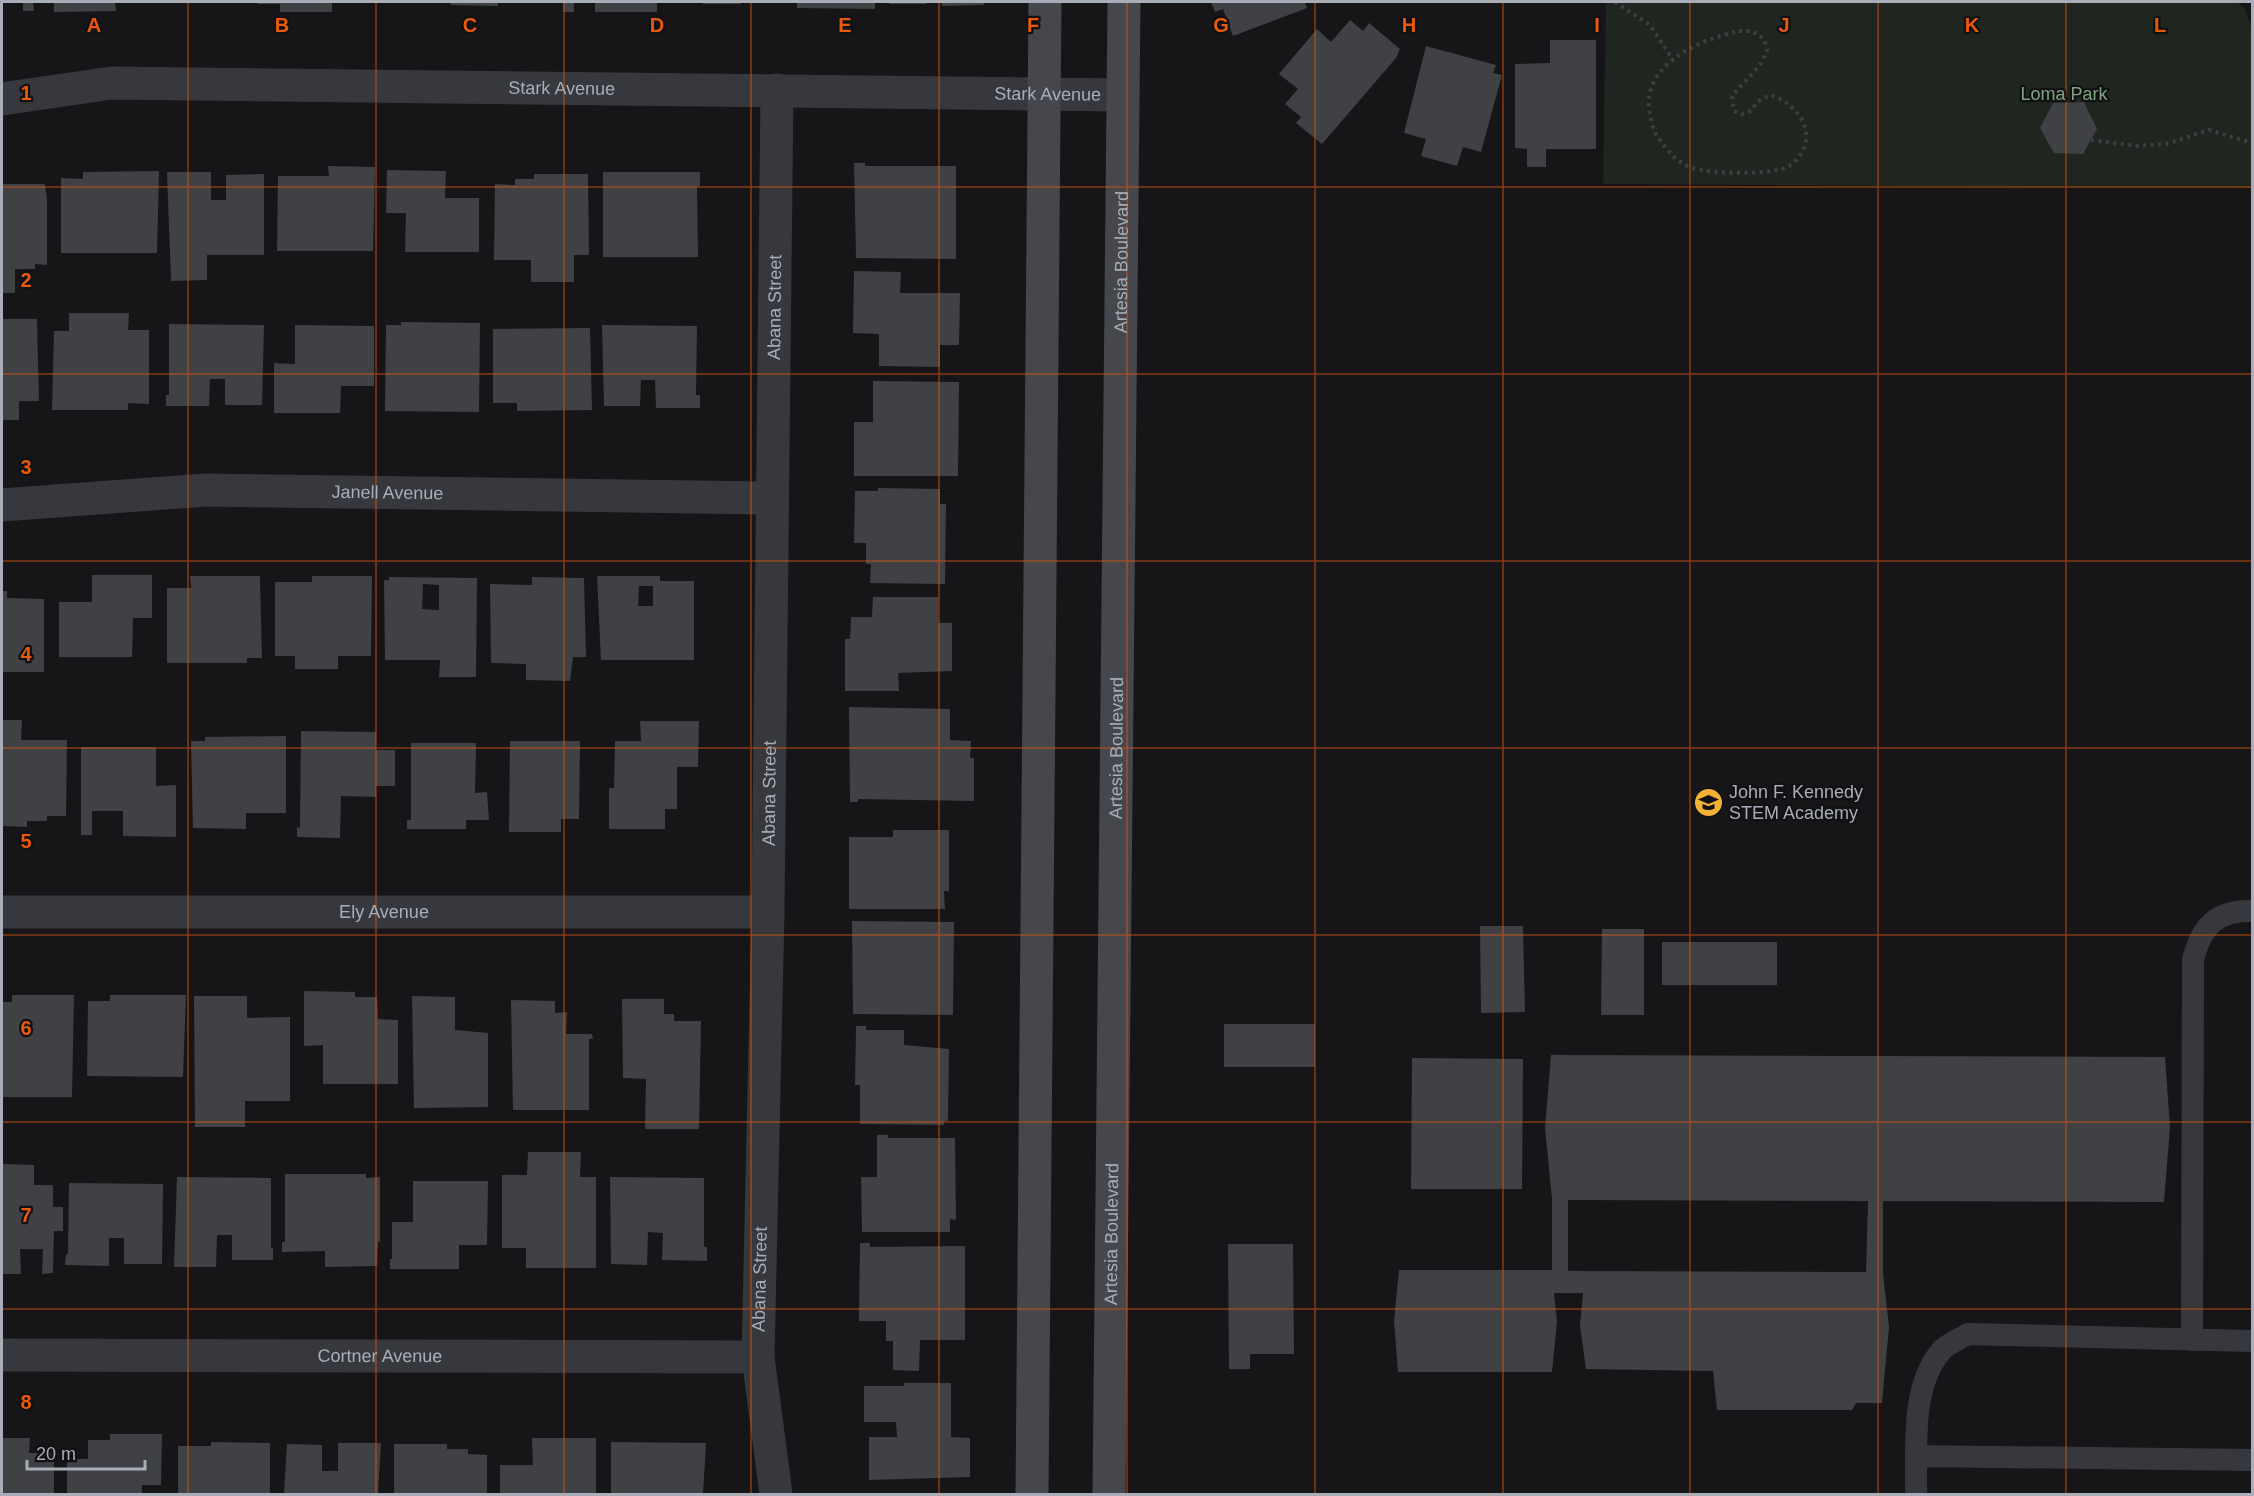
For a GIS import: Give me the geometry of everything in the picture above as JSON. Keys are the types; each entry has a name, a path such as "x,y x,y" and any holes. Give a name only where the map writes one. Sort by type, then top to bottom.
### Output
{"main road":[{"path":"1032,1494 1045,2"},
{"name":"Artesia Boulevard","path":"1109,1494 1124,2"}],"street":[{"name":"Stark Avenue","path":"2,99 112,83 1123,95"},
{"name":"Abana Street","path":"776,1494 758,1357 768,912 777,90"},
{"name":"Janell Avenue","path":"2,505 206,490 771,498"},
{"name":"Ely Avenue","path":"2,912 768,912"},
{"name":"Cortner Avenue","path":"2,1355 758,1357"}],"lane":[{"path":"2192,1340 2193,960 2205,927 2223,916 2253,911"},
{"path":"1916,1494 1919,1405 1927,1378 1942,1351 1968,1334 2253,1341"},
{"path":"1917,1456 2253,1460"}],"path":[{"path":"1615,2 1650,25 1673,60"},
{"path":"1739,31 1752,31 1764,39 1767,51 1760,65 1732,96 1734,111 1742,114 1751,111 1757,102 1770,95 1784,99 1799,111 1806,131 1802,153 1787,167 1762,172 1721,172 1690,167 1672,156 1654,131 1648,103 1654,80 1673,60 1710,37 1739,31"},
{"path":"2091,140 2137,146 2166,144 2209,130 2253,143"}],"green space":[{"name":"Loma Park","path":"1606,2 2237,2 2245,9 2252,29 2252,188 1603,184"}],"building":[{"path":"23,2 33,2 34,11 23,11"},
{"path":"54,2 115,2 116,11 54,12"},
{"path":"258,2 332,2 332,12 280,12 280,4 258,4"},
{"path":"451,2 498,2 498,6 450,5"},
{"path":"563,2 574,2 574,12 563,12"},
{"path":"595,2 657,2 657,12 595,12"},
{"path":"703,2 741,2 741,4 703,4"},
{"path":"797,2 875,2 875,9 797,8"},
{"path":"889,2 926,2 926,4 889,4"},
{"path":"942,2 984,2 984,5 942,6"},
{"path":"1211,2 1305,2 1307,8 1233,36 1223,9 1215,12"},
{"path":"1350,20 1363,31 1369,23 1400,49 1396,58 1322,144 1296,123 1301,117 1285,104 1298,89 1279,74 1317,29 1331,42"},
{"path":"1550,40 1596,40 1596,149 1546,149 1546,167 1527,167 1527,149 1515,148 1515,64 1550,63"},
{"path":"1426,46 1496,65 1493,73 1502,75 1481,152 1463,147 1457,166 1421,156 1426,139 1404,133"},
{"path":"2084,102 2097,129 2083,154 2054,153 2040,128 2053,103"},
{"path":"854,163 865,163 865,166 956,166 956,259 856,258"},
{"path":"328,166 375,167 373,251 277,251 278,176 329,176"},
{"path":"387,170 446,171 445,198 479,198 479,252 405,252 406,213 386,213"},
{"path":"159,171 157,253 61,253 61,178 83,179 83,172"},
{"path":"167,172 211,172 211,200 226,200 226,175 264,174 264,255 207,255 207,280 171,281"},
{"path":"603,172 700,172 700,186 697,186 698,257 603,257"},
{"path":"534,174 588,174 589,255 574,255 574,282 531,282 531,260 494,260 495,184 515,185 515,179 534,179"},
{"path":"2,184 45,184 47,200 47,265 35,264 35,269 15,269 15,293 2,293"},
{"path":"854,271 901,272 900,293 960,293 959,345 940,345 940,367 879,366 879,334 853,333"},
{"path":"69,313 129,313 128,330 149,330 149,404 128,403 128,410 52,410 54,331 69,331"},
{"path":"2,319 37,319 39,401 19,401 19,420 2,420"},
{"path":"401,322 480,323 479,412 385,411 386,325 401,325"},
{"path":"169,324 264,325 262,405 225,405 225,379 210,379 209,406 166,406 166,395 169,395"},
{"path":"295,325 374,326 374,386 341,386 340,413 274,413 274,363 295,364"},
{"path":"602,325 697,326 696,395 700,395 700,408 656,408 655,380 641,380 640,406 604,406"},
{"path":"590,328 592,410 517,411 517,403 493,403 493,329"},
{"path":"873,381 959,382 958,476 854,476 854,422 873,422"},
{"path":"878,488 940,489 940,504 946,504 945,584 870,583 871,564 866,564 866,543 854,543 855,491 878,491"},
{"path":"92,575 152,575 152,618 133,618 132,657 59,657 59,602 92,602"},
{"path":"190,576 260,576 262,658 247,658 247,663 167,663 167,588 191,588"},
{"path":"312,576 372,576 371,656 338,656 338,669 295,669 295,656 275,656 275,582 312,582"},
{"path":"597,576 660,576 660,581 694,581 694,660 601,660","holes":["639,586 653,586 653,606 638,606"]},
{"path":"389,577 477,578 476,677 439,677 440,660 385,660 384,580 389,580","holes":["423,584 439,585 439,610 422,609"]},
{"path":"532,577 584,578 586,657 573,657 570,681 526,680 526,664 491,663 490,584 532,585"},
{"path":"2,591 7,591 7,598 44,599 44,672 2,672"},
{"path":"873,597 938,597 938,623 952,623 952,671 898,673 899,691 845,691 845,639 850,639 851,617 872,617"},
{"path":"849,707 950,709 950,740 971,741 970,758 974,758 974,801 858,799 858,802 850,802"},
{"path":"2,720 22,720 21,740 67,740 66,816 47,816 47,821 27,821 27,827 2,826"},
{"path":"640,721 699,721 698,767 677,767 677,809 665,809 665,829 609,829 609,788 614,788 615,741 641,741"},
{"path":"301,731 376,732 376,750 395,750 395,786 376,786 376,797 341,796 340,838 297,837 297,827 300,828"},
{"path":"286,736 286,813 246,813 246,829 193,828 191,741 205,741 205,737"},
{"path":"510,741 580,741 579,819 561,819 561,832 509,832"},
{"path":"411,743 476,743 475,793 487,792 489,820 466,820 466,829 407,829 407,820 411,820"},
{"path":"81,747 156,747 156,786 176,785 176,837 123,836 123,811 92,811 92,835 81,835"},
{"path":"893,830 949,830 949,891 944,891 945,909 849,909 849,837 893,837"},
{"path":"852,921 954,922 953,1015 853,1014"},
{"path":"1480,926 1523,926 1525,1012 1481,1013"},
{"path":"1602,929 1644,929 1644,1015 1601,1015"},
{"path":"1662,942 1777,942 1777,985 1662,985"},
{"path":"304,991 355,992 355,997 377,997 378,1019 398,1020 398,1084 323,1084 323,1045 304,1046"},
{"path":"12,995 74,995 72,1097 2,1097 2,1002 12,1002"},
{"path":"110,995 186,995 183,1077 87,1076 88,1001 110,1001"},
{"path":"194,996 247,996 247,1018 290,1017 290,1101 245,1101 245,1127 195,1127"},
{"path":"412,996 455,997 455,1030 488,1033 488,1107 414,1108"},
{"path":"622,999 664,999 664,1014 674,1014 674,1021 701,1021 699,1129 645,1129 646,1079 623,1078"},
{"path":"511,1000 555,1001 555,1013 567,1012 566,1034 592,1034 593,1039 589,1039 589,1110 513,1110"},
{"path":"1224,1024 1315,1024 1315,1067 1224,1067"},
{"path":"856,1026 866,1026 866,1030 904,1030 904,1045 949,1049 948,1121 944,1121 944,1125 860,1124 860,1085 855,1085"},
{"path":"1551,1055 2165,1057 2170,1127 2164,1202 1883,1201 1883,1273 1889,1327 1882,1403 1856,1403 1852,1410 1717,1410 1713,1371 1586,1369 1580,1326 1583,1293 1554,1293 1557,1321 1552,1372 1398,1372 1394,1321 1399,1270 1552,1270 1552,1199 1545,1128","holes":["1568,1200 1868,1201 1866,1272 1568,1271"]},
{"path":"1412,1058 1523,1059 1522,1189 1411,1189"},
{"path":"877,1135 888,1135 888,1138 955,1138 956,1220 950,1219 950,1232 862,1232 861,1177 877,1177"},
{"path":"528,1152 581,1152 580,1177 596,1177 596,1268 526,1268 526,1248 502,1248 502,1175 527,1175"},
{"path":"2,1164 34,1165 34,1185 53,1185 53,1207 63,1207 63,1231 54,1231 53,1273 42,1274 43,1249 20,1249 21,1274 2,1274"},
{"path":"285,1174 366,1174 366,1178 380,1177 380,1242 378,1242 377,1266 325,1267 325,1251 282,1252 282,1242 285,1242"},
{"path":"177,1177 271,1178 273,1260 232,1260 232,1235 217,1235 216,1267 174,1267"},
{"path":"610,1177 704,1178 704,1247 707,1247 707,1261 662,1260 663,1233 648,1232 647,1265 611,1264"},
{"path":"413,1181 488,1181 487,1245 459,1245 459,1269 390,1269 392,1222 413,1222"},
{"path":"69,1183 163,1184 162,1264 124,1264 124,1238 109,1238 109,1266 65,1265 66,1254 68,1254"},
{"path":"860,1243 870,1243 870,1247 965,1246 965,1340 920,1340 919,1371 893,1370 893,1341 886,1341 886,1321 859,1321"},
{"path":"1228,1244 1293,1244 1294,1354 1250,1354 1250,1369 1229,1369"},
{"path":"904,1383 951,1383 951,1437 970,1438 970,1477 869,1480 869,1437 897,1437 896,1422 864,1422 864,1386 904,1386"},
{"path":"110,1434 162,1434 161,1485 142,1485 142,1494 67,1494 67,1459 88,1459 88,1440 110,1440"},
{"path":"2,1438 30,1438 29,1453 54,1453 54,1494 2,1494"},
{"path":"532,1438 596,1438 596,1494 500,1494 500,1465 533,1465"},
{"path":"211,1442 270,1443 270,1494 178,1494 178,1446 211,1446"},
{"path":"611,1442 706,1443 703,1494 611,1494"},
{"path":"338,1443 381,1443 378,1494 284,1494 287,1444 322,1445 322,1471 338,1471"},
{"path":"394,1444 447,1444 447,1449 468,1449 468,1454 487,1455 487,1494 394,1494"}],"place":[{"name":"John F. Kennedy STEM Academy","path":"1708,802"}]}
